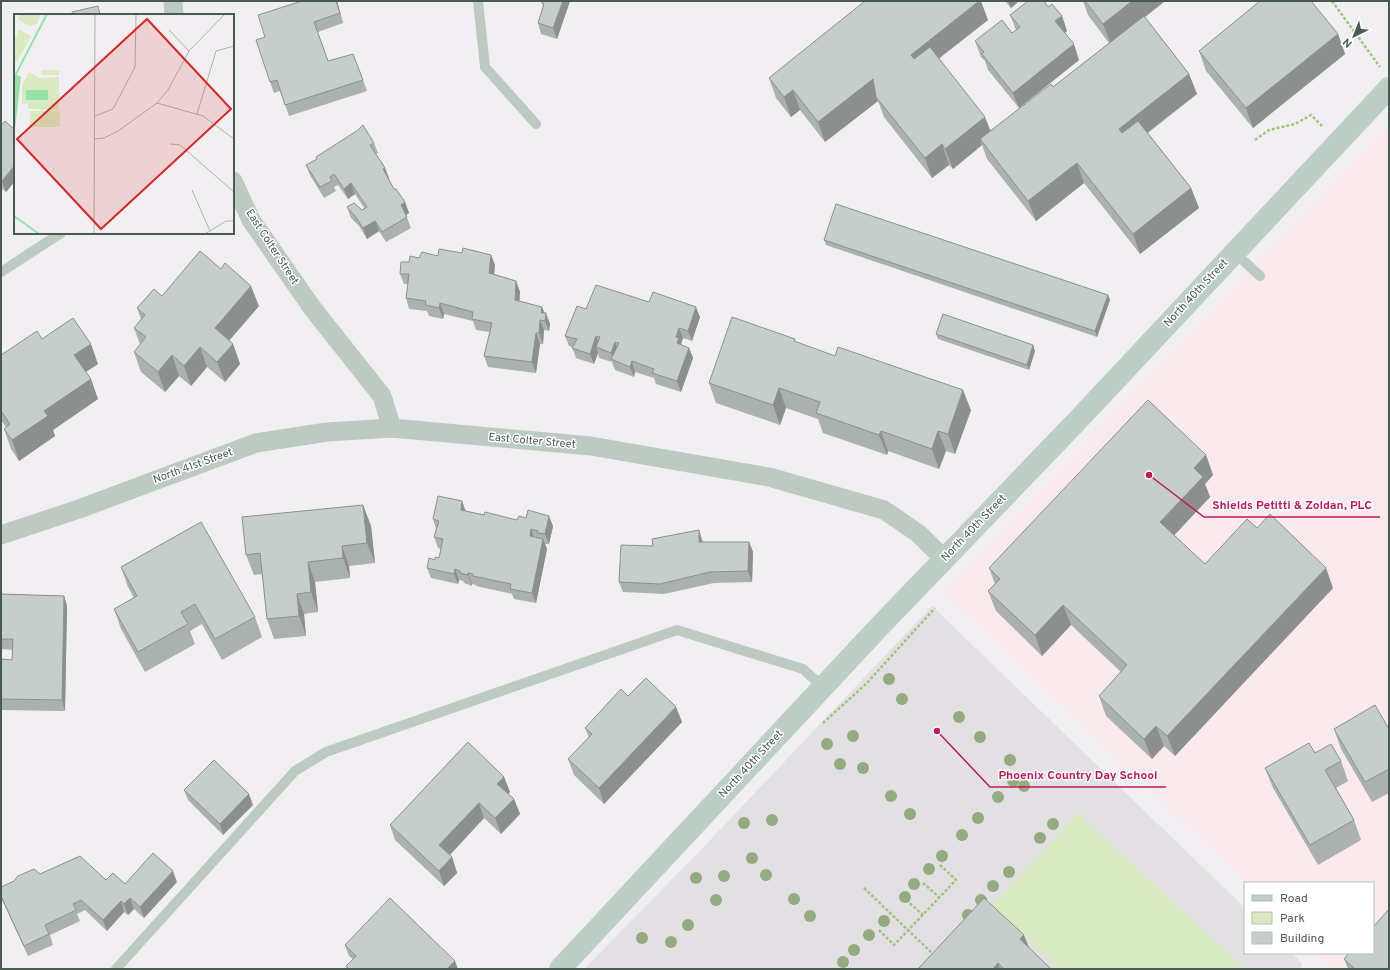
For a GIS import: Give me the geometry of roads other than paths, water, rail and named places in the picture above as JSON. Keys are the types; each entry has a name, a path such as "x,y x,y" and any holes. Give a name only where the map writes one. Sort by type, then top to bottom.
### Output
{"main road":[{"name":"North 40th Street","path":"560,969 823,687 1077,421 1389,88"}],"street":[{"path":"173,1 174,14"},
{"name":"East Colter Street","path":"234,183 252,220 313,310 382,396 392,428 590,446 769,477 884,510 919,534 944,559"},
{"name":"North 41st Street","path":"1,535 79,509 256,443 327,432 392,428"}],"lane":[{"path":"478,1 485,67 536,124"},
{"path":"1,272 60,234"},
{"path":"1234,252 1260,276"},
{"path":"116,969 295,771 326,752 678,630 803,669 823,687"}],"place":[{"name":"Shields Petitti & Zoldan, PLC","path":"1149,475"},
{"name":"Phoenix Country Day School","path":"937,731"}]}
